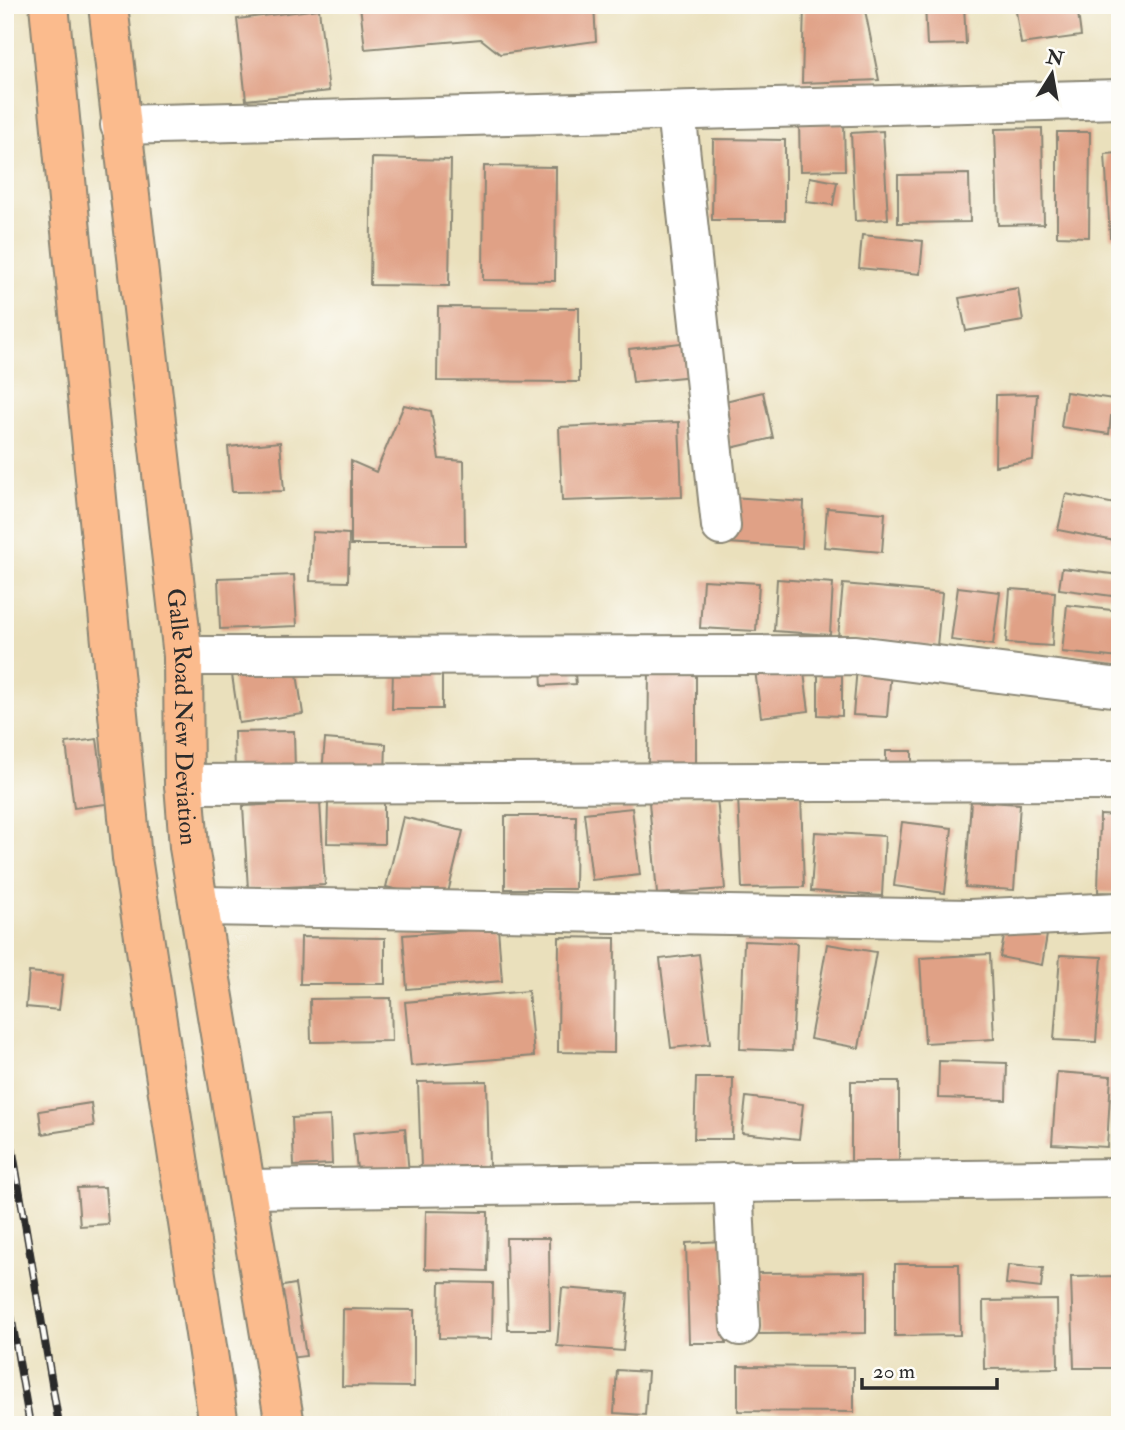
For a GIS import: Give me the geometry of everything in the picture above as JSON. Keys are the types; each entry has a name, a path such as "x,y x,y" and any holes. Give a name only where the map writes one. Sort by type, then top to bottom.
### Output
{"main road":[{"path":"49,5 132,858 219,1425"},
{"name":"Galle Road New Deviation","path":"108,5 183,656 184,783 199,906 285,1425"}],"street":[{"path":"120,125 1120,99"},
{"path":"676,111 721,526"},
{"path":"183,656 856,655 1120,688"},
{"path":"184,783 1120,781"},
{"path":"199,906 970,919 1120,912"},
{"path":"246,1189 1120,1178"},
{"path":"733,1182 740,1326"}],"building":[{"path":"360,5 594,5 596,41 500,54 481,39 365,49"},
{"path":"804,5 864,5 879,80 802,83"},
{"path":"925,5 964,5 966,44 927,45"},
{"path":"1015,5 1077,5 1081,36 1021,44"},
{"path":"319,9 329,91 246,100 237,19"},
{"path":"799,121 844,121 845,170 800,171"},
{"path":"1042,128 1044,224 998,225 995,129"},
{"path":"883,131 888,219 855,221 851,133"},
{"path":"1057,132 1090,132 1089,237 1057,236"},
{"path":"713,139 785,140 785,220 712,220"},
{"path":"1120,153 1120,236 1110,237 1105,154"},
{"path":"372,158 451,160 449,286 370,285"},
{"path":"484,166 556,167 555,281 483,280"},
{"path":"969,174 970,222 898,223 898,175"},
{"path":"810,177 837,182 833,205 806,202"},
{"path":"862,235 923,241 920,274 859,268"},
{"path":"1018,288 1023,321 966,331 959,298"},
{"path":"438,307 579,308 579,382 437,381"},
{"path":"1120,331 1120,372 1113,371"},
{"path":"689,342 693,376 633,382 629,349"},
{"path":"763,392 773,438 731,448 721,402"},
{"path":"1066,392 1120,400 1120,417 1111,416 1109,434 1061,427"},
{"path":"1037,394 1033,460 995,466 996,395"},
{"path":"404,405 431,411 439,459 464,461 465,545 351,545 351,461 376,472"},
{"path":"679,422 682,497 562,501 559,427"},
{"path":"280,442 284,491 232,492 228,447"},
{"path":"1066,494 1120,505 1120,542 1058,530"},
{"path":"731,497 804,502 802,548 729,543"},
{"path":"827,508 885,513 882,552 824,547"},
{"path":"312,532 349,534 348,582 310,581"},
{"path":"1062,568 1120,575 1120,597 1059,589"},
{"path":"294,575 297,626 220,629 218,578"},
{"path":"777,579 833,583 830,635 774,631"},
{"path":"703,580 759,583 756,631 700,628"},
{"path":"843,584 942,593 937,646 838,637"},
{"path":"958,587 1000,592 993,645 951,640"},
{"path":"1010,589 1055,592 1052,646 1006,643"},
{"path":"1067,605 1120,611 1120,658 1062,652"},
{"path":"295,660 303,714 239,723 231,668"},
{"path":"574,665 576,684 542,686 541,668"},
{"path":"803,665 809,711 761,717 755,670"},
{"path":"818,667 842,668 842,716 818,715"},
{"path":"857,667 891,671 887,717 853,715"},
{"path":"649,668 696,669 696,769 648,768"},
{"path":"393,669 442,669 442,709 392,709"},
{"path":"294,731 295,772 235,774 234,732"},
{"path":"97,739 106,804 74,808 66,743"},
{"path":"325,739 386,744 385,775 322,772"},
{"path":"886,751 912,751 912,767 886,768"},
{"path":"801,794 804,887 742,888 738,796"},
{"path":"717,797 725,889 657,894 649,802"},
{"path":"971,801 1020,804 1014,890 965,887"},
{"path":"320,802 325,885 248,889 243,806"},
{"path":"328,803 384,803 384,844 327,843"},
{"path":"632,808 640,875 592,880 584,813"},
{"path":"1100,815 1120,816 1120,893 1098,892"},
{"path":"505,816 576,816 575,889 505,889"},
{"path":"403,817 463,831 446,901 386,887"},
{"path":"902,822 952,828 945,893 894,886"},
{"path":"815,832 885,836 882,896 811,891"},
{"path":"1006,927 1047,935 1042,965 1000,957"},
{"path":"498,928 502,981 407,989 403,935"},
{"path":"301,937 385,938 385,984 300,984"},
{"path":"559,937 615,938 614,1053 558,1052"},
{"path":"744,941 797,943 792,1051 740,1049"},
{"path":"827,944 876,952 859,1048 810,1039"},
{"path":"699,954 710,1044 671,1048 660,959"},
{"path":"990,954 994,1039 925,1043 920,958"},
{"path":"1060,955 1102,957 1096,1042 1054,1040"},
{"path":"29,972 63,975 59,1010 26,1007"},
{"path":"528,991 534,1056 411,1066 405,1002"},
{"path":"391,998 392,1041 311,1042 310,999"},
{"path":"939,1061 1007,1063 1006,1100 938,1098"},
{"path":"1057,1072 1111,1076 1107,1147 1052,1144"},
{"path":"696,1078 733,1078 732,1139 694,1139"},
{"path":"487,1081 489,1166 421,1167 418,1082"},
{"path":"851,1081 899,1081 899,1162 851,1162"},
{"path":"746,1097 803,1104 799,1139 742,1133"},
{"path":"91,1103 94,1126 42,1134 39,1111"},
{"path":"330,1116 332,1164 294,1166 292,1118"},
{"path":"405,1128 409,1174 358,1178 353,1133"},
{"path":"105,1187 108,1224 80,1226 77,1188"},
{"path":"426,1211 488,1212 487,1271 425,1269"},
{"path":"506,1238 549,1238 550,1330 508,1330"},
{"path":"723,1241 726,1343 689,1343 686,1243"},
{"path":"895,1264 959,1264 960,1335 895,1336"},
{"path":"1008,1265 1043,1268 1041,1288 1006,1284"},
{"path":"866,1272 866,1333 758,1334 757,1273"},
{"path":"1119,1276 1120,1368 1074,1368 1071,1277"},
{"path":"440,1282 493,1283 492,1339 439,1338"},
{"path":"295,1284 306,1356 289,1358 278,1287"},
{"path":"562,1288 628,1293 623,1351 557,1346"},
{"path":"1057,1300 1058,1368 984,1369 983,1301"},
{"path":"343,1309 414,1310 414,1387 342,1386"},
{"path":"738,1366 854,1367 854,1412 738,1411"},
{"path":"617,1370 648,1372 645,1415 614,1413"}],"railway":[{"path":"5,1105 59,1425"},
{"path":"5,1281 30,1425"}]}
